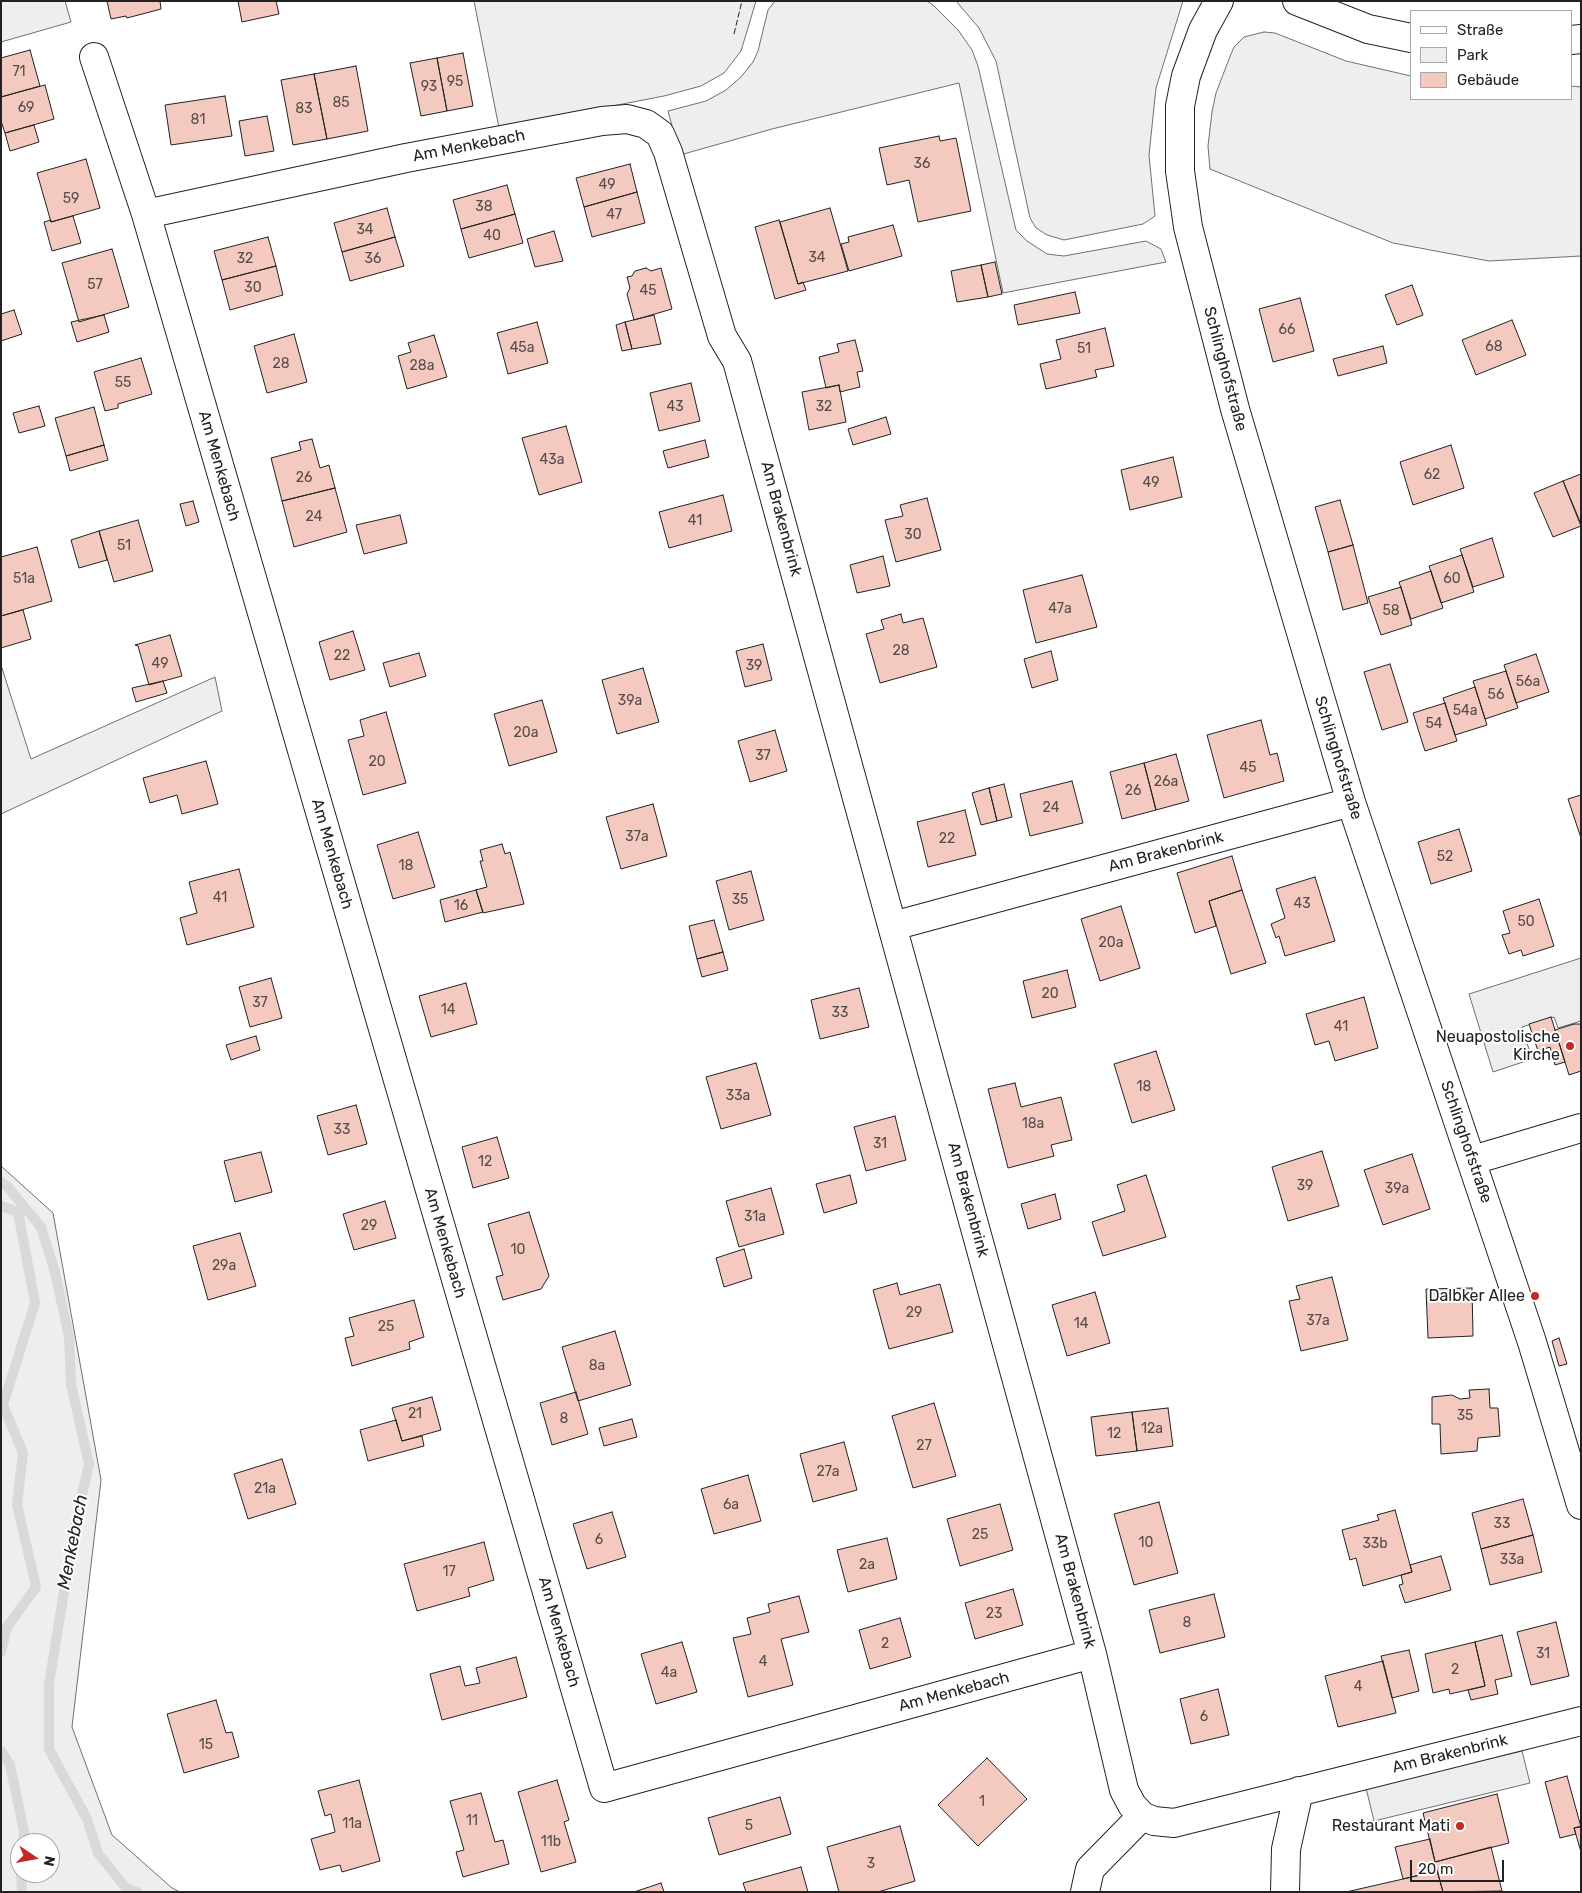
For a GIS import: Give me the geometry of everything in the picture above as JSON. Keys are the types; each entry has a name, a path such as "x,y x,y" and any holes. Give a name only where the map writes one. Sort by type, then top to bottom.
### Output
{"street":[{"name":"Schlinghofstraße","path":"1219,1 1203,30 1186,76 1180,106 1180,171 1188,227 1238,418 1351,802 1532,1342 1581,1505"},
{"path":"1298,1 1368,29 1410,38"},
{"name":"Am Menkebach","path":"94,57 146,214 604,1788 1092,1654"},
{"name":"Am Menkebach","path":"146,214 406,158 602,121 627,119 646,124"},
{"name":"Am Brakenbrink","path":"646,124 660,134 668,152 722,336 737,361 1092,1654 1124,1790 1132,1805 1142,1816 1154,1821 1174,1824 1581,1721"},
{"name":"Am Brakenbrink","path":"893,926 1351,802"},
{"path":"1472,1160 1581,1128"},
{"path":"1285,1892 1286,1849 1300,1791"},
{"path":"1085,1892 1090,1869 1142,1816"}],"green space":[{"path":"1,1 65,1 71,22 1,42"},
{"path":"474,1 756,1 741,51 724,73 701,86 664,96 499,128"},
{"path":"775,1 927,1 933,5 958,30 972,50 978,66 1016,230 1027,241 1047,254 1064,256 1146,241 1161,249 1166,262 1003,293 959,83 772,129 680,155 668,111 706,101 726,90 741,77 753,62 758,51 768,10"},
{"path":"956,1 1183,1 1156,88 1149,155 1155,216 1143,224 1064,240 1047,235 1036,228 1030,218 996,61 979,28"},
{"path":"1264,32 1275,33 1346,61 1410,76 1410,100 1572,100 1572,86 1581,87 1581,256 1489,261 1393,243 1210,169 1208,146 1216,93 1234,47 1244,37"},
{"path":"1,665 31,759 215,677 222,711 1,814"},
{"path":"1,1166 53,1213 101,1480 72,1727 112,1835 172,1888 180,1892 1,1892"}],"shaded area":[{"path":"1581,958 1581,1021 1558,1028 1554,1017 1522,1027 1532,1059 1493,1072 1469,994"},
{"path":"1522,1751 1530,1783 1374,1821 1366,1788"}],"building":[{"path":"107,1 160,1 161,9 127,18 126,16 111,19"},
{"path":"238,1 276,1 279,14 242,22"},
{"path":"30,50 40,86 1,97 1,58"},
{"path":"463,53 473,106 447,111 437,58"},
{"path":"437,58 447,111 421,116 410,63"},
{"path":"356,66 368,131 327,139 314,74"},
{"path":"314,74 327,139 293,145 281,80"},
{"path":"45,85 54,119 5,133 1,121 1,97"},
{"path":"225,96 232,136 171,145 165,105"},
{"path":"267,116 274,151 245,156 239,121"},
{"path":"34,125 39,142 10,151 5,133"},
{"path":"939,136 940,141 956,138 971,211 918,222 909,180 887,185 879,148"},
{"path":"86,159 100,208 51,222 37,173"},
{"path":"630,164 637,192 584,207 576,178"},
{"path":"507,185 515,214 461,229 453,200"},
{"path":"637,192 645,223 592,237 584,207"},
{"path":"387,208 395,237 342,252 334,223"},
{"path":"830,208 848,271 798,284 780,222"},
{"path":"515,214 523,243 469,258 461,229"},
{"path":"73,216 81,243 52,251 44,222"},
{"path":"779,220 798,284 803,282 806,290 775,299 755,227"},
{"path":"893,225 902,256 849,271 841,244 849,242 848,237"},
{"path":"554,231 563,261 535,267 527,239"},
{"path":"268,237 276,266 222,280 214,251"},
{"path":"395,237 404,266 350,281 342,252"},
{"path":"112,249 129,307 79,322 62,263"},
{"path":"995,262 1002,294 988,297 981,265"},
{"path":"981,265 988,297 957,302 951,271"},
{"path":"276,266 283,295 230,310 222,280"},
{"path":"646,268 651,271 661,268 672,309 634,320 627,294 630,288 627,277 632,276 635,271"},
{"path":"1412,285 1423,315 1397,325 1385,295"},
{"path":"1075,292 1080,313 1018,325 1014,305"},
{"path":"1300,298 1314,351 1273,362 1259,309"},
{"path":"14,310 22,334 1,341 1,314"},
{"path":"104,315 109,332 77,342 71,322"},
{"path":"654,315 661,344 632,349 625,322"},
{"path":"1512,320 1526,355 1476,375 1462,340"},
{"path":"537,322 548,363 508,374 497,333"},
{"path":"625,322 632,349 622,351 616,325"},
{"path":"1105,328 1114,366 1095,370 1097,377 1046,389 1040,364 1061,359 1056,340"},
{"path":"294,334 307,382 267,393 254,346"},
{"path":"434,335 447,377 407,389 398,356 411,352 408,343"},
{"path":"855,340 863,371 857,372 860,387 840,392 839,385 826,388 819,357 839,352 837,344"},
{"path":"1383,346 1387,363 1338,376 1333,359"},
{"path":"141,358 152,394 118,404 118,408 105,411 94,372"},
{"path":"691,383 700,421 659,431 650,393"},
{"path":"839,385 846,422 809,430 802,392"},
{"path":"39,406 45,426 19,433 13,413"},
{"path":"94,407 104,445 66,456 55,418"},
{"path":"886,417 891,434 853,445 848,429"},
{"path":"566,426 582,482 539,495 522,438"},
{"path":"312,439 320,468 329,465 335,488 282,501 271,458 301,450 299,442"},
{"path":"705,440 709,457 668,468 663,451"},
{"path":"104,445 108,460 70,471 66,456"},
{"path":"1451,445 1464,488 1413,505 1400,462"},
{"path":"1173,457 1182,497 1130,510 1121,470"},
{"path":"1581,474 1581,524 1563,481"},
{"path":"1563,481 1581,526 1553,537 1534,493"},
{"path":"335,488 347,532 294,547 282,501"},
{"path":"723,495 732,531 669,548 659,512"},
{"path":"927,498 941,550 896,562 885,520 903,516 900,505"},
{"path":"1340,500 1353,545 1328,552 1315,507"},
{"path":"193,501 199,522 186,526 180,504"},
{"path":"400,515 407,543 364,554 356,525"},
{"path":"138,520 153,571 114,582 99,531"},
{"path":"99,531 107,560 79,568 71,540"},
{"path":"1492,538 1504,577 1473,587 1460,549"},
{"path":"1353,545 1368,603 1343,610 1328,552"},
{"path":"37,547 52,601 1,616 1,557"},
{"path":"1462,555 1474,592 1441,603 1429,566"},
{"path":"883,556 890,586 857,593 850,565"},
{"path":"1431,571 1443,608 1411,619 1399,582"},
{"path":"1082,575 1097,627 1036,643 1023,590"},
{"path":"1401,587 1412,625 1381,635 1368,597"},
{"path":"23,610 31,639 1,648 1,616"},
{"path":"901,614 903,623 923,618 937,667 880,683 866,634 884,629 881,620"},
{"path":"353,631 365,670 330,680 319,642"},
{"path":"170,635 182,676 149,685 138,646 135,645"},
{"path":"763,644 772,680 745,687 736,651"},
{"path":"1051,651 1058,680 1032,688 1024,659"},
{"path":"419,653 426,676 390,687 383,663"},
{"path":"1536,654 1549,692 1516,703 1504,665"},
{"path":"1390,664 1408,722 1382,730 1364,672"},
{"path":"643,668 659,722 617,734 602,680"},
{"path":"1506,671 1518,708 1485,719 1473,681"},
{"path":"163,681 167,693 136,702 132,688"},
{"path":"1475,687 1487,725 1455,735 1443,698"},
{"path":"542,700 557,752 509,766 494,714"},
{"path":"1445,703 1457,741 1425,751 1413,713"},
{"path":"386,712 406,783 363,795 348,740 364,736 360,720"},
{"path":"1261,720 1270,755 1277,753 1284,781 1224,798 1207,735"},
{"path":"775,730 787,771 750,782 738,741"},
{"path":"1176,754 1189,801 1156,810 1144,763"},
{"path":"206,761 218,804 182,814 177,795 150,803 143,778"},
{"path":"1144,763 1156,810 1122,819 1110,772"},
{"path":"1072,781 1083,823 1030,836 1020,794"},
{"path":"1004,784 1012,817 997,821 989,788"},
{"path":"989,788 997,821 981,825 972,793"},
{"path":"1581,795 1581,838 1568,799"},
{"path":"653,804 667,856 621,869 606,817"},
{"path":"965,810 976,855 928,867 917,822"},
{"path":"1459,829 1472,871 1431,884 1418,842"},
{"path":"418,832 435,887 393,899 377,845"},
{"path":"502,844 505,854 510,852 524,904 483,913 476,890 487,887 480,861 483,861 480,850"},
{"path":"1232,856 1242,890 1209,901 1216,926 1195,933 1177,873"},
{"path":"239,869 254,927 187,945 180,918 197,913 189,882"},
{"path":"751,871 764,920 729,930 716,881"},
{"path":"1315,877 1335,941 1285,956 1279,936 1276,938 1271,924 1285,918 1276,889"},
{"path":"476,890 483,912 445,922 440,900"},
{"path":"1242,890 1266,963 1231,974 1209,901"},
{"path":"1539,899 1554,946 1523,956 1521,950 1509,954 1502,935 1510,933 1503,911"},
{"path":"1121,906 1140,968 1100,981 1081,919"},
{"path":"714,920 723,952 697,959 689,926"},
{"path":"723,952 728,970 702,977 697,959"},
{"path":"1067,970 1076,1007 1032,1018 1023,981"},
{"path":"271,978 282,1018 250,1027 239,987"},
{"path":"466,983 477,1024 431,1037 419,996"},
{"path":"859,988 869,1027 820,1039 811,1000"},
{"path":"1364,997 1378,1048 1335,1061 1329,1041 1315,1045 1306,1014"},
{"path":"1551,1017 1565,1062 1555,1065 1550,1047 1538,1051 1529,1024"},
{"name":"Neuapostolische Kirche","path":"1574,1024 1581,1024 1581,1071 1569,1075 1555,1030"},
{"path":"256,1036 260,1050 231,1060 226,1045"},
{"path":"1156,1051 1175,1110 1132,1123 1114,1064"},
{"path":"756,1063 771,1115 721,1129 706,1077"},
{"path":"1015,1083 1021,1107 1061,1097 1072,1140 1051,1145 1054,1156 1008,1168 988,1089"},
{"path":"356,1105 367,1144 328,1155 317,1116"},
{"path":"895,1116 906,1160 866,1171 854,1127"},
{"path":"497,1137 509,1178 473,1188 462,1147"},
{"path":"1322,1151 1339,1206 1288,1221 1272,1167"},
{"path":"261,1152 272,1192 235,1202 224,1161"},
{"path":"1412,1154 1430,1209 1383,1225 1364,1170"},
{"path":"850,1175 857,1203 824,1213 816,1184"},
{"path":"1146,1175 1166,1237 1103,1256 1092,1222 1125,1211 1117,1185"},
{"path":"771,1188 784,1234 739,1247 726,1201"},
{"path":"1055,1194 1061,1219 1028,1229 1021,1204"},
{"path":"385,1201 396,1238 354,1250 343,1214"},
{"path":"529,1212 549,1276 541,1289 503,1300 496,1277 503,1275 488,1224"},
{"path":"240,1233 256,1286 208,1300 193,1246"},
{"path":"744,1249 752,1278 724,1287 716,1258"},
{"path":"1332,1277 1348,1340 1301,1351 1289,1301 1300,1299 1296,1286"},
{"path":"897,1283 900,1295 940,1284 953,1332 889,1349 873,1290"},
{"path":"1472,1288 1473,1336 1428,1338 1426,1289"},
{"path":"1095,1292 1110,1343 1067,1356 1052,1305"},
{"path":"414,1300 424,1337 409,1342 410,1349 352,1366 345,1338 354,1336 349,1318"},
{"path":"615,1331 631,1385 578,1401 562,1347"},
{"path":"1559,1338 1567,1364 1559,1366 1552,1341"},
{"path":"1489,1389 1490,1408 1498,1408 1500,1436 1478,1438 1477,1451 1441,1454 1440,1424 1432,1424 1432,1397 1452,1395 1460,1399 1470,1398 1469,1390"},
{"path":"576,1392 588,1434 552,1445 540,1403"},
{"path":"432,1397 441,1430 402,1441 392,1408"},
{"path":"934,1403 956,1476 913,1488 892,1416"},
{"path":"1168,1408 1173,1446 1137,1451 1132,1412"},
{"path":"1132,1412 1137,1451 1096,1456 1091,1417"},
{"path":"632,1419 637,1437 604,1446 599,1428"},
{"path":"396,1420 402,1441 422,1436 424,1446 368,1461 360,1430"},
{"path":"844,1442 857,1490 813,1502 800,1454"},
{"path":"282,1459 296,1504 248,1519 234,1474"},
{"path":"748,1475 761,1521 714,1534 701,1489"},
{"path":"1523,1499 1533,1535 1481,1549 1472,1513"},
{"path":"1159,1502 1178,1573 1134,1585 1114,1514"},
{"path":"1000,1504 1013,1550 960,1566 947,1519"},
{"path":"1395,1510 1412,1572 1363,1586 1356,1558 1350,1560 1342,1530 1379,1520 1377,1515"},
{"path":"612,1512 626,1557 587,1569 573,1524"},
{"path":"1533,1535 1542,1572 1490,1585 1481,1549"},
{"path":"887,1538 897,1579 848,1592 837,1550"},
{"path":"484,1542 494,1580 468,1588 470,1596 417,1611 404,1564"},
{"path":"1441,1556 1451,1590 1405,1603 1399,1585 1403,1584 1401,1575 1412,1572 1410,1565"},
{"path":"1013,1589 1023,1625 975,1639 965,1603"},
{"path":"1214,1594 1225,1637 1160,1653 1149,1610"},
{"path":"799,1596 809,1632 781,1639 793,1685 748,1697 733,1638 751,1634 747,1618 770,1612 768,1604"},
{"path":"900,1618 911,1657 870,1669 859,1630"},
{"path":"1556,1622 1569,1676 1531,1685 1517,1632"},
{"path":"1502,1635 1512,1676 1495,1680 1498,1694 1471,1700 1468,1690 1485,1686 1475,1642"},
{"path":"682,1642 697,1692 656,1704 641,1654"},
{"path":"1475,1642 1485,1686 1450,1694 1449,1689 1433,1693 1425,1654"},
{"path":"1409,1650 1419,1691 1392,1698 1381,1656"},
{"path":"516,1657 527,1697 442,1720 430,1674 460,1666 465,1686 480,1683 476,1668"},
{"path":"1383,1661 1396,1713 1338,1727 1325,1676"},
{"path":"1218,1689 1229,1735 1191,1744 1180,1699"},
{"path":"216,1700 226,1733 232,1732 239,1757 184,1773 167,1714"},
{"path":"987,1758 1027,1799 978,1846 938,1805"},
{"path":"1567,1776 1581,1827 1574,1828 1576,1834 1560,1838 1545,1782"},
{"path":"359,1780 380,1861 342,1872 340,1865 320,1870 311,1839 335,1832 331,1814 325,1816 318,1791"},
{"path":"557,1780 569,1820 564,1822 576,1862 541,1872 518,1792"},
{"path":"481,1793 495,1842 503,1840 509,1864 463,1877 456,1852 464,1850 450,1801"},
{"path":"1497,1794 1509,1843 1435,1862 1423,1813"},
{"path":"780,1797 791,1834 719,1855 708,1818"},
{"path":"900,1826 915,1881 878,1892 839,1892 827,1847"},
{"path":"1581,1826 1581,1852 1574,1828"},
{"path":"1430,1839 1437,1871 1403,1879 1395,1847"},
{"path":"1491,1847 1502,1891 1443,1892 1435,1862"},
{"path":"801,1867 808,1892 746,1892 743,1883"},
{"path":"1437,1871 1443,1892 1346,1892 1403,1879"},
{"path":"661,1883 664,1892 634,1892"}],"waterway":[{"name":"Menkebach","path":"1,1182 7,1186 41,1227 55,1272 69,1337 71,1384 89,1464 74,1530 49,1684 49,1749 87,1819 98,1853 126,1888 137,1892"},
{"path":"1,1206 18,1212 35,1303 3,1405 23,1453 17,1504 36,1587 7,1627 1,1652"},
{"path":"1,1751 10,1765 24,1833"},
{"path":"22,1883 22,1892"}],"fence":[{"path":"734,34 742,1"}],"place":[{"name":"Neuapostolische Kirche","path":"1570,1046"},
{"name":"Dalbker Allee","path":"1535,1296"},
{"name":"Restaurant Mati","path":"1460,1826"}]}
